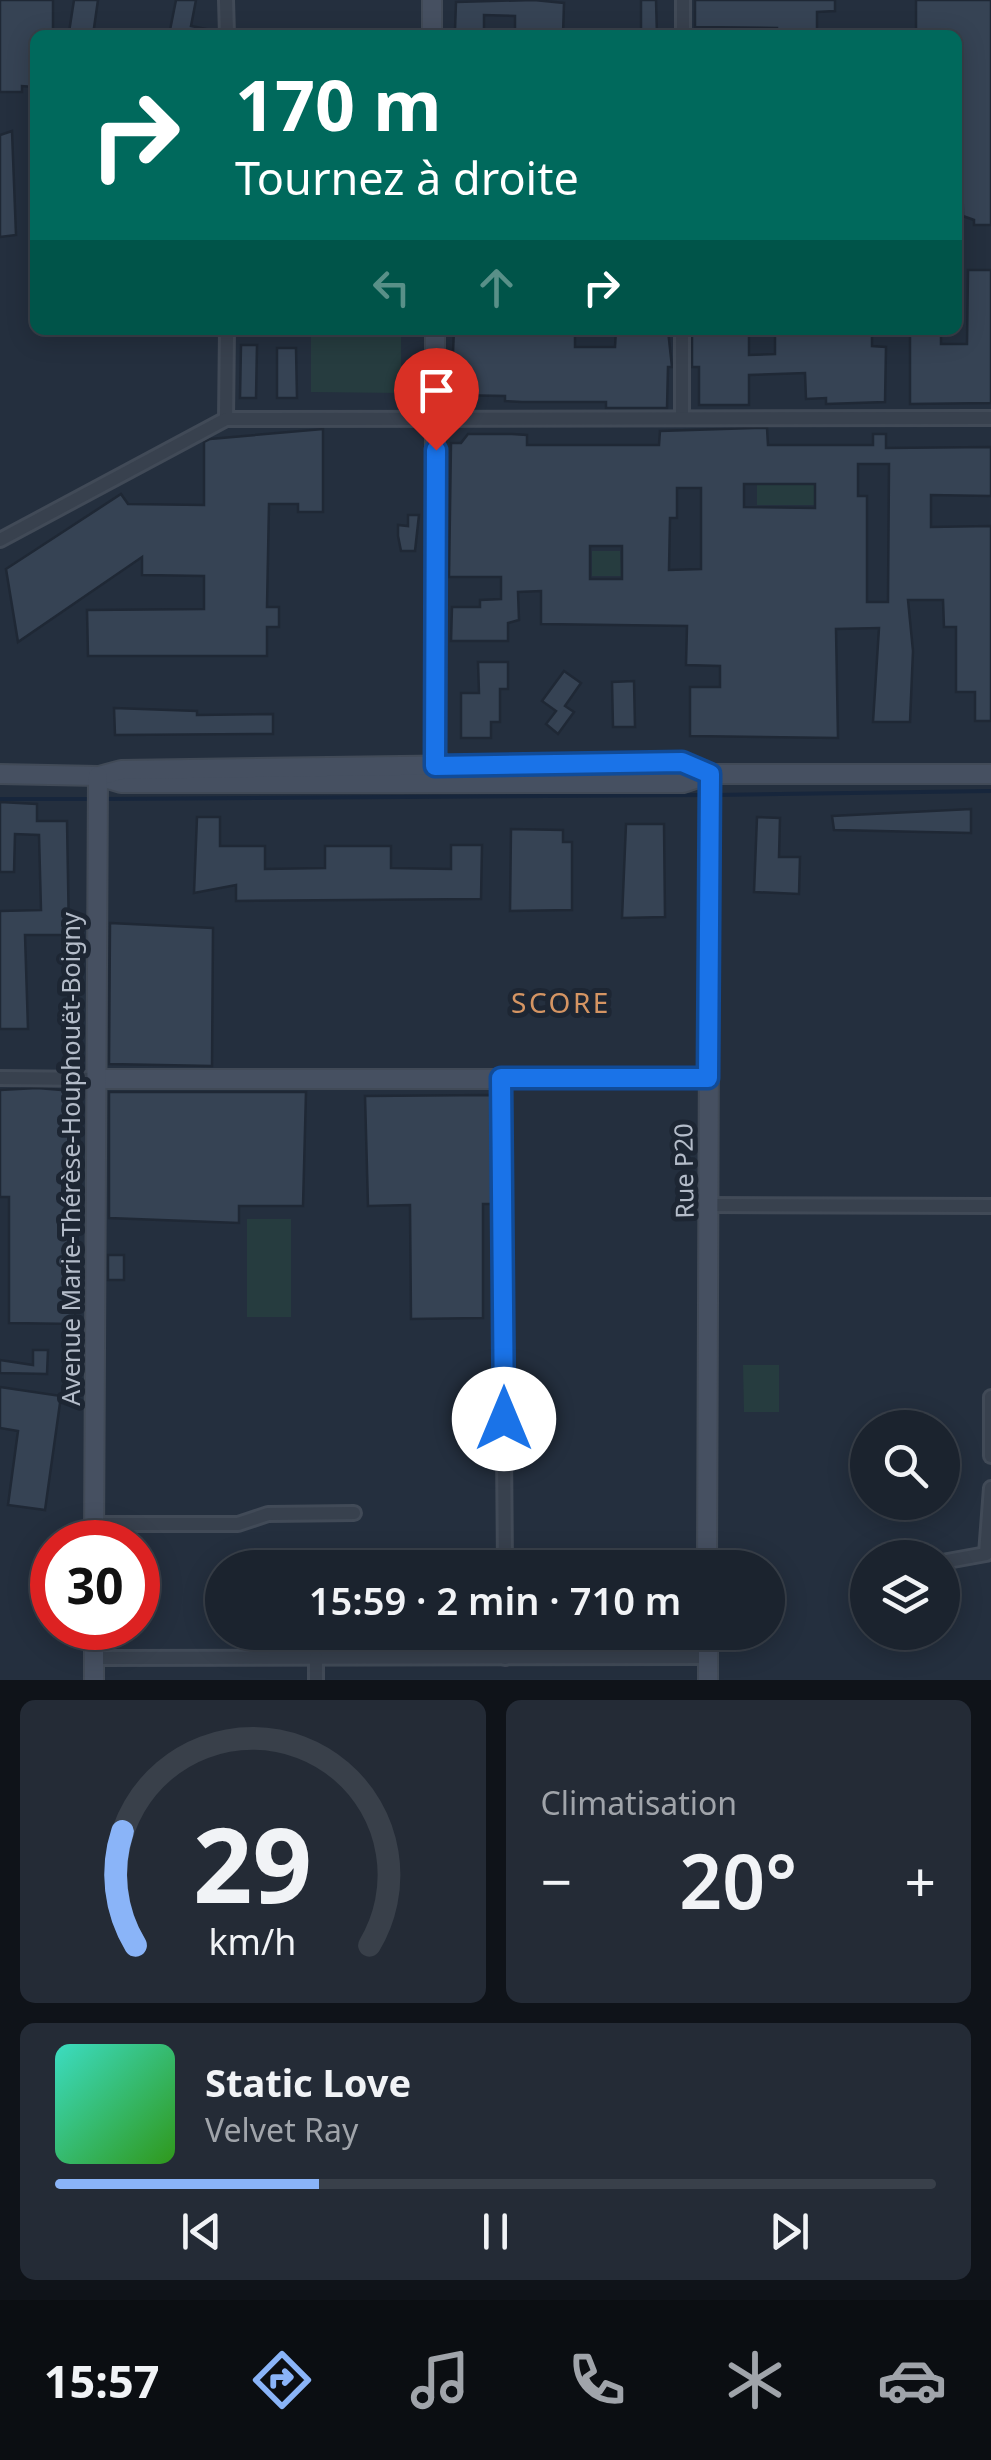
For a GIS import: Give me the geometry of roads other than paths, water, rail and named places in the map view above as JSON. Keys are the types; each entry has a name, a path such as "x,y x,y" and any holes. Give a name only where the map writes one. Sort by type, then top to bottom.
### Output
{"street":[{"path":"226,0 227,30"},
{"path":"432,0 432,30"},
{"path":"684,0 684,30"},
{"path":"226,419 227,335"},
{"path":"435,335 435,766"},
{"path":"682,335 682,417"},
{"path":"0,540 226,419 991,418"},
{"path":"98,776 121,770 682,762 710,774"},
{"path":"0,774 98,776 121,783 664,783 710,774 991,774"},
{"name":"Rue P20","path":"707,1550 710,774"},
{"name":"Avenue Marie-Thérèse-Houphouët-Boigny","path":"94,1520 98,776"},
{"path":"0,1078 708,1078"},
{"path":"501,1078 504,1550"},
{"path":"710,1206 991,1206"},
{"path":"991,1397 991,1456"},
{"path":"960,1559 986,1554 991,1488"},
{"path":"160,1529 238,1524 268,1514 354,1513"},
{"path":"94,1650 94,1680"},
{"path":"505,1650 505,1658"},
{"path":"708,1650 708,1680"},
{"path":"316,1657 316,1680"},
{"path":"94,1658 708,1657"}],"waterway":[{"path":"715,795 991,791"},
{"path":"105,799 705,795"},
{"path":"0,799 90,799"}],"district":[{"name":"SCORE","path":"561,1003"}]}
